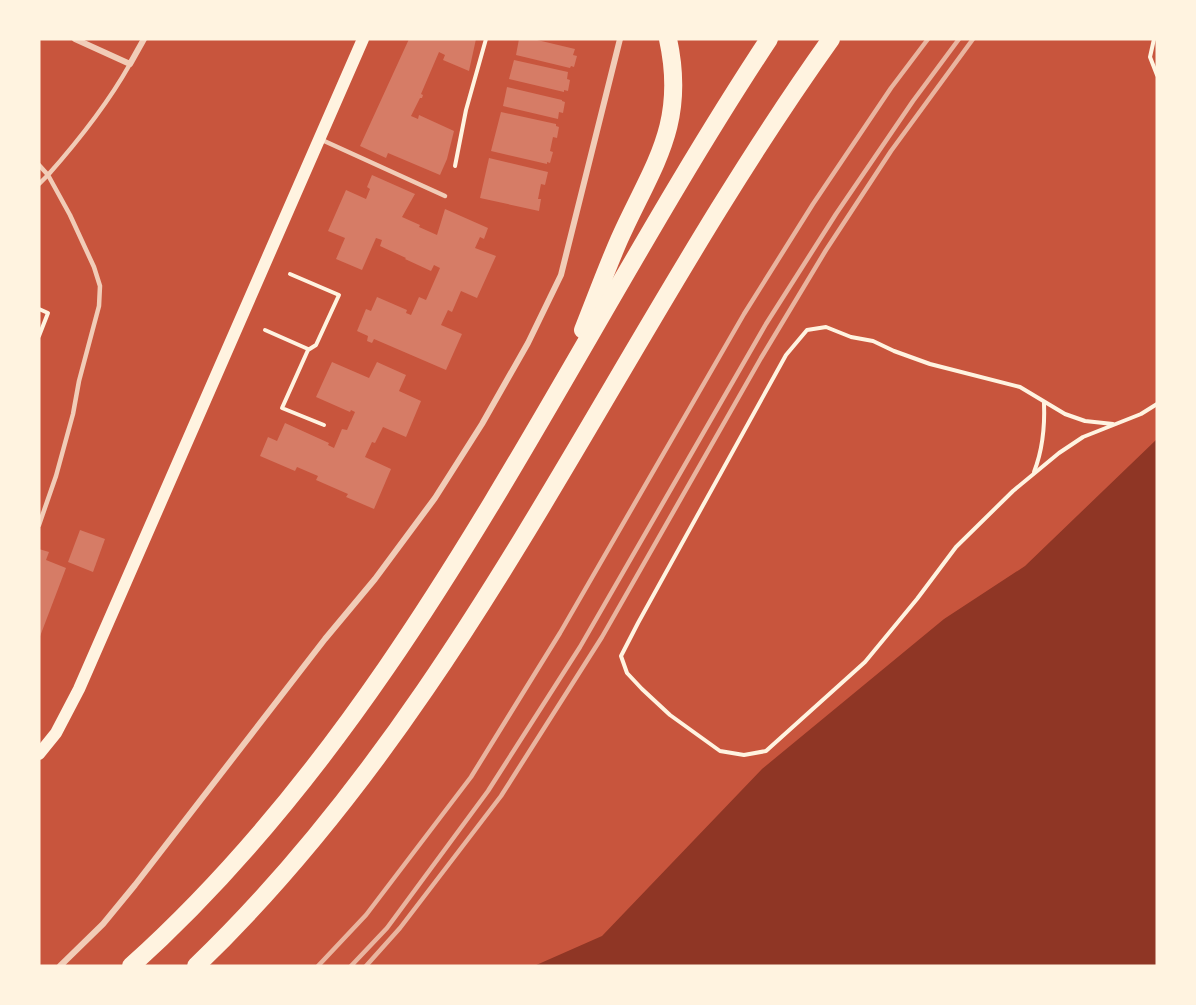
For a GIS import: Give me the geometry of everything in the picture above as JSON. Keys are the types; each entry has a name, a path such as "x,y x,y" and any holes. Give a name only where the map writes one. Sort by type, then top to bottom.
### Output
{"highway":[{"path":"558,389 620,240 663,148 674,95 674,77 668,39"},
{"path":"131,966 204,895 255,839 351,716 439,588 715,124 769,39"},
{"path":"196,966 273,886 323,828 371,767 460,640 508,564 699,241 776,119 831,39"}],"main road":[{"path":"39,754 56,733 79,689 363,39"}],"street":[{"path":"75,39 130,64 144,39"},
{"path":"60,966 103,924 135,885 375,579 435,498 482,424 528,343 561,276 620,39"}],"lane":[{"path":"39,184 82,136 130,64"},
{"path":"319,139 445,196"},
{"path":"39,165 48,175 70,215 94,267 100,286 99,306 79,381 73,414 56,476 39,525"}],"path":[{"path":"455,166 466,110 486,39"},
{"path":"1154,39 1150,57 1157,75"},
{"path":"290,274 339,296 316,345 309,350 282,408 324,425"},
{"path":"39,309 48,313 39,336"},
{"path":"1113,424 1085,421 1065,414 1020,387 930,364 873,341 851,337 826,327 807,330 786,355 621,656 627,673 670,715 720,751 744,754 766,751 865,662 956,547 1012,491 1083,437 1141,414 1157,404"},
{"path":"265,330 309,350"},
{"path":"1033,473 1042,449 1045,428 1044,403"}],"shaded area":[{"path":"1157,439 1157,966 534,966 602,936 762,769 944,619 1025,566"}],"building":[{"path":"409,39 476,39 469,71 443,60 445,55 439,52 421,94 422,98 411,116 418,119 419,115 454,131 447,159 440,175 388,153 386,158 360,146"},
{"path":"519,39 533,39 575,49 573,55 577,56 574,67 516,55"},
{"path":"514,60 568,72 567,79 570,80 568,91 509,79"},
{"path":"507,87 562,100 565,102 563,113 559,112 558,119 503,106"},
{"path":"501,112 556,124 559,127 557,138 553,137 550,163 491,151"},
{"path":"489,158 548,172 545,185 541,184 538,199 541,199 539,211 480,198"},
{"path":"372,175 415,194 402,217 420,225 419,227 437,235 445,209 488,228 484,239 480,237 475,248 496,256 477,298 461,291 452,312 448,310 441,325 462,334 446,370 374,339 372,343 367,341 368,336 357,331 366,309 371,311 377,297 407,310 406,313 411,315 419,297 426,300 440,268 434,265 431,271 405,259 380,246 382,240 376,238 362,270 336,259 345,238 328,231 346,190 366,199 370,189 367,187"},
{"path":"332,362 369,378 377,362 406,375 399,391 421,401 406,437 383,427 365,457 391,469 374,509 316,480 318,476 297,467 295,471 260,456 268,437 277,441 285,423 329,443 328,445 334,448 342,429 347,430 355,412 316,397"},
{"path":"80,530 105,539 93,572 68,562"},
{"path":"39,549 49,552 46,560 66,568 39,639"}],"railway":[{"path":"318,966 366,915 471,777 560,633 744,314 813,204 891,88 928,39"},
{"path":"351,966 387,928 488,791 580,647 766,324 836,214 913,101 959,39"},
{"path":"366,966 400,928 501,796 602,637 761,358 826,250 891,151 973,39"}]}
